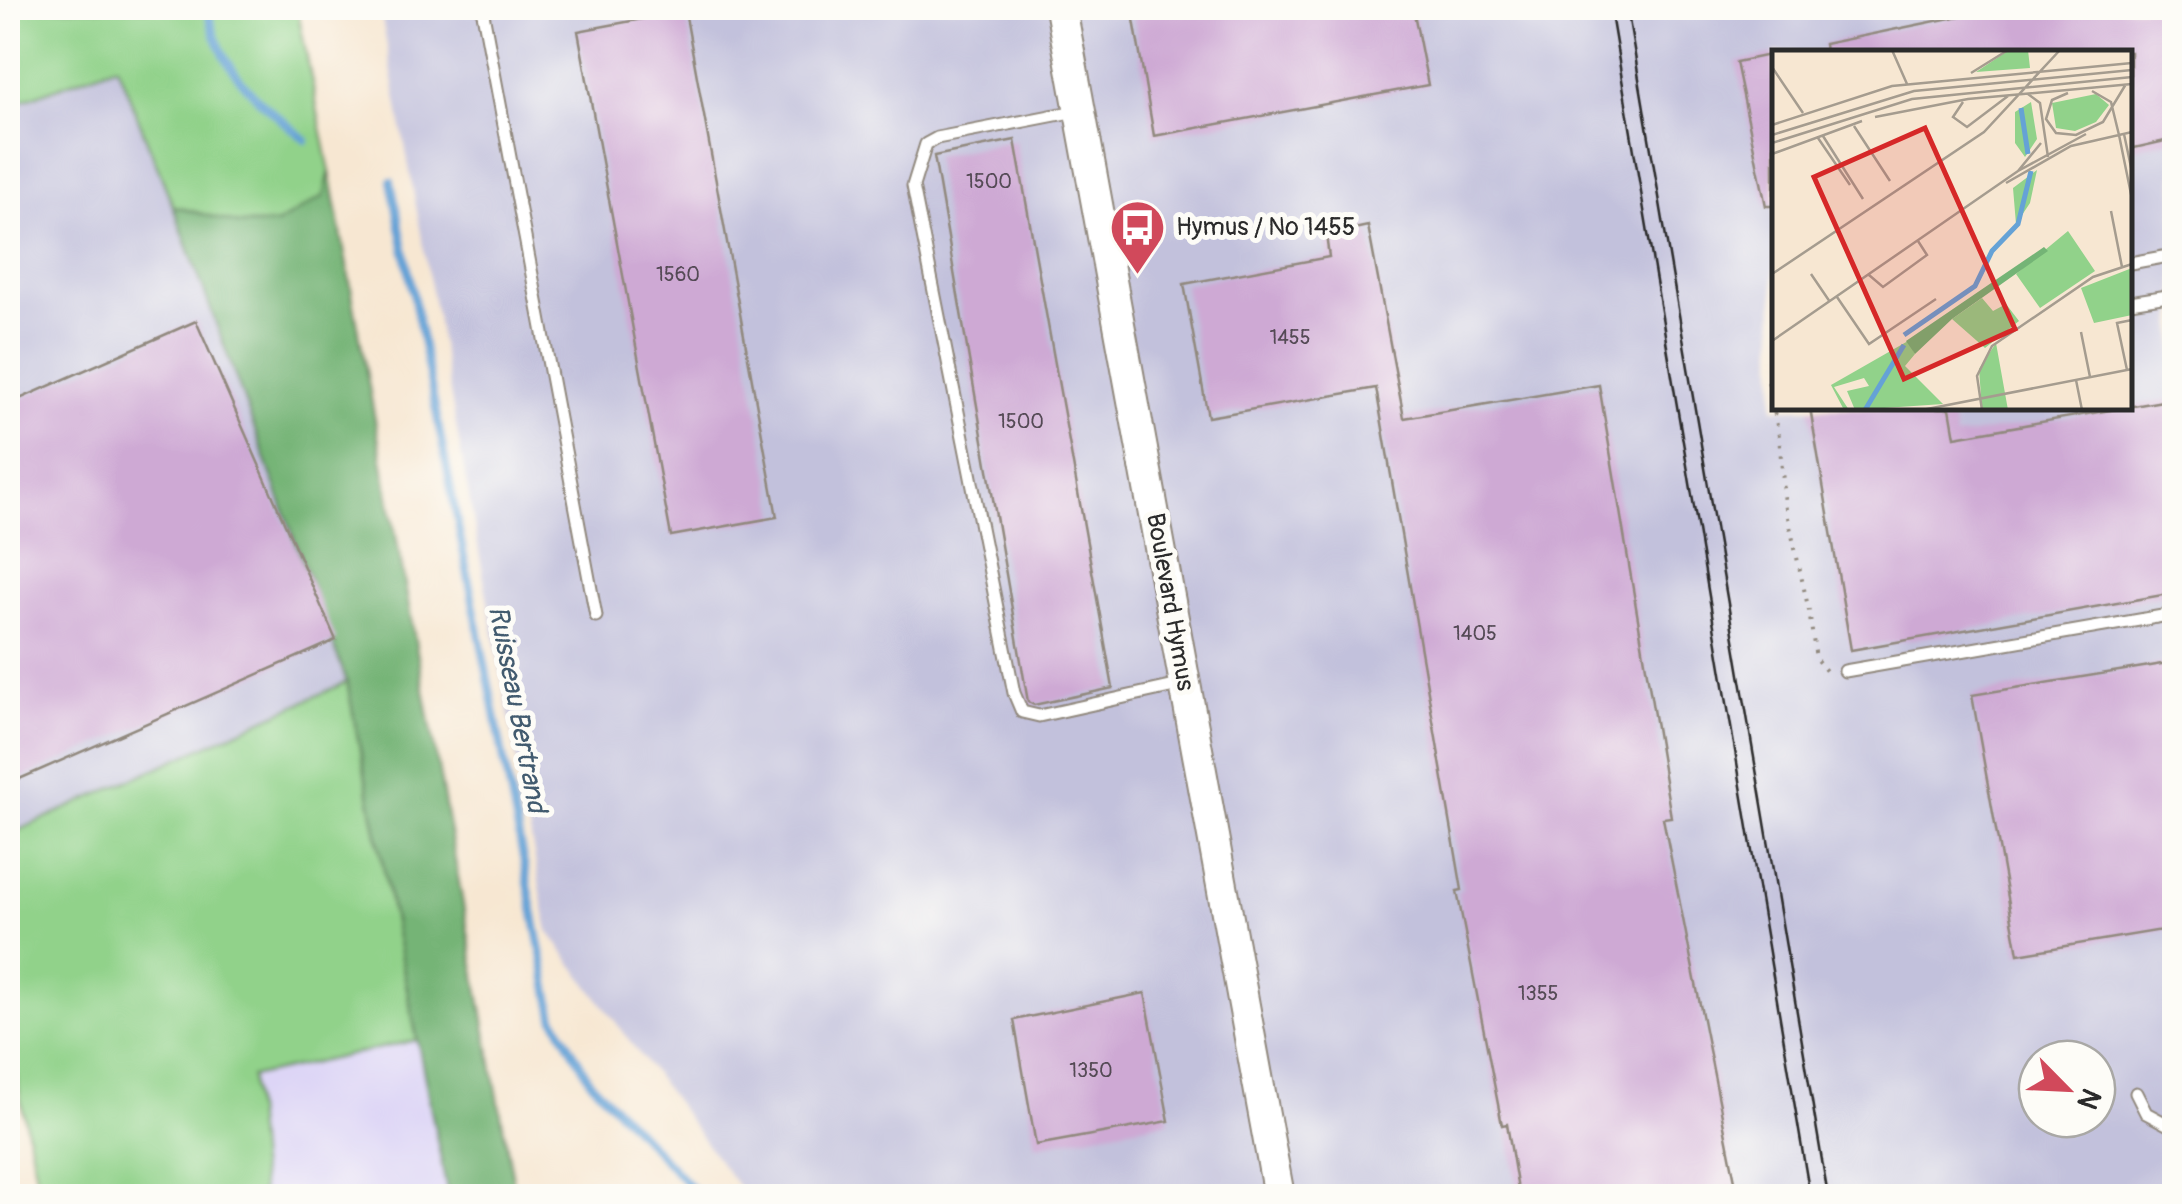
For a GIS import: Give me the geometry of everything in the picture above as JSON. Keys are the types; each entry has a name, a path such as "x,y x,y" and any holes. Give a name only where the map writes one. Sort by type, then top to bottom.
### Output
{"street":[{"name":"Boulevard Hymus","path":"1061,8 1279,1196"}],"lane":[{"path":"482,8 596,616"},
{"path":"1080,110 937,138 926,144 913,186 1014,693 1022,712 1039,716 1185,684"},
{"path":"2132,263 2174,255"},
{"path":"2132,302 2174,295"},
{"path":"1845,671 2174,614"},
{"path":"2136,1093 2146,1113 2174,1128"}],"path":[{"path":"1772,368 1768,380 1772,402"},
{"path":"1773,410 1780,476 1816,659 1828,673 1845,671"}],"shaded area":[{"path":"380,8 2174,8 2174,1196 745,1196 548,931"},
{"path":"117,65 173,206 347,682 8,835 8,106"},
{"path":"417,1040 448,1196 262,1196 251,1077"}],"green space":[{"path":"8,8 297,8 330,172 324,196 276,224 239,224 173,206 117,65 8,106"},
{"path":"330,172 516,1196 448,1196 347,682 173,206 239,224 276,224 324,196"},
{"path":"347,682 417,1040 251,1077 262,1196 40,1196 8,1036 8,835"}],"building":[{"path":"1132,8 1413,8 1428,85 1154,136"},
{"path":"1999,8 2174,8 2174,139 2132,149 2132,50 1825,50 1824,44"},
{"path":"685,11 777,517 671,536 578,31"},
{"path":"1772,54 1772,206 1766,206 1736,62"},
{"path":"1015,140 1113,688 1034,705 1028,702 934,156"},
{"path":"1368,226 1404,418 1599,385 1671,817 1663,818 1738,1196 1519,1196 1457,891 1462,890 1376,388 1208,417 1184,284 1329,257 1326,235"},
{"path":"196,321 336,640 8,784 8,404"},
{"path":"2174,399 2174,593 1851,650 1810,410 1950,410 1955,437 2111,410 2132,410 2132,406"},
{"path":"2174,662 2174,928 2018,954 1972,695"},
{"path":"1145,993 1169,1121 1036,1145 1014,1020"}],"waterway":[{"name":"Ruisseau Bertrand","path":"207,8 222,51 243,83 306,140"},
{"name":"Ruisseau Bertrand","path":"391,181 554,1017 590,1081 699,1196"}],"tram line":[{"path":"1610,8 1810,1196"},
{"path":"1627,8 1828,1196"}],"place":[{"name":"Hymus / No 1455","path":"1137,276"}]}
